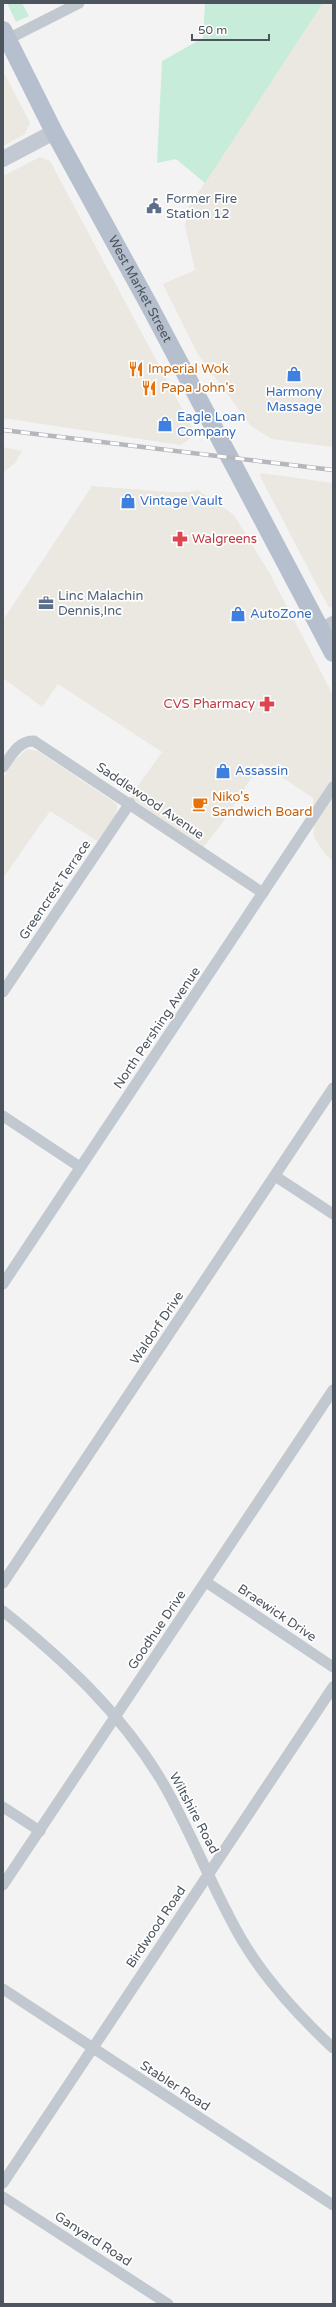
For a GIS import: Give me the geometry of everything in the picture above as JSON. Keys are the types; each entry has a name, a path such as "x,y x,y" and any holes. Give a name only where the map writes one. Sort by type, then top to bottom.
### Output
{"main road":[{"name":"West Market Street","path":"5,34 54,132 327,628 333,653"}],"street":[{"path":"5,34 79,3"},
{"path":"3,159 54,132"},
{"name":"Saddlewood Avenue","path":"3,767 20,745 28,741 42,745 263,893"},
{"name":"North Pershing Avenue","path":"3,1284 333,787"},
{"name":"Greencrest Terrace","path":"3,992 130,803"},
{"name":"Waldorf Drive","path":"3,1583 333,1088"},
{"path":"3,1116 80,1167"},
{"path":"275,1176 333,1214"},
{"name":"Goodhue Drive","path":"3,1885 333,1390"},
{"name":"Braewick Drive","path":"206,1582 333,1667"},
{"name":"Wiltshire Road","path":"3,1611 64,1662 91,1687 116,1717 159,1777 182,1815 224,1908 251,1955 271,1982 296,2011 333,2048"},
{"name":"Birdwood Road","path":"3,2183 333,1687"},
{"path":"3,1807 40,1831"},
{"name":"Stabler Road","path":"3,1989 333,2205"},
{"name":"Ganyard Road","path":"3,2197 168,2304"}],"shaded area":[{"path":"323,3 333,3 333,447 272,439 251,426 197,353 163,284 195,270 185,226 188,208"},
{"path":"3,71 30,123 25,134 3,146"},
{"path":"40,157 50,161 196,435 180,445 3,418 3,176"},
{"path":"3,447 22,451 15,463 3,473"},
{"path":"261,473 333,483 333,608 329,607 321,593 260,476"},
{"path":"92,486 170,492 189,492 198,490 234,515 270,574 333,695 333,861 325,854 314,837 313,798 261,763 222,823 203,848 130,797 162,752 58,684 42,707 3,678 3,620"},
{"path":"27,749 38,751 117,804 116,816 97,841 50,811 3,878 3,778 13,762"}],"green space":[{"path":"7,3 22,3 29,16 16,22"},
{"path":"205,3 323,3 205,183 176,159 157,163 162,61 203,38"}],"railway":[{"path":"3,430 333,470"}],"place":[{"name":"Former Fire Station 12","path":"154,206"},
{"name":"Imperial Wok","path":"136,369"},
{"name":"Harmony Massage","path":"294,374"},
{"name":"Papa John's","path":"149,388"},
{"name":"Eagle Loan Company","path":"165,424"},
{"name":"Vintage Vault","path":"128,501"},
{"name":"Walgreens","path":"180,539"},
{"name":"Linc Malachin Dennis,Inc","path":"46,603"},
{"name":"AutoZone","path":"238,614"},
{"name":"CVS Pharmacy","path":"267,704"},
{"name":"Assassin","path":"223,771"},
{"name":"Niko's Sandwich Board","path":"200,804"}]}
